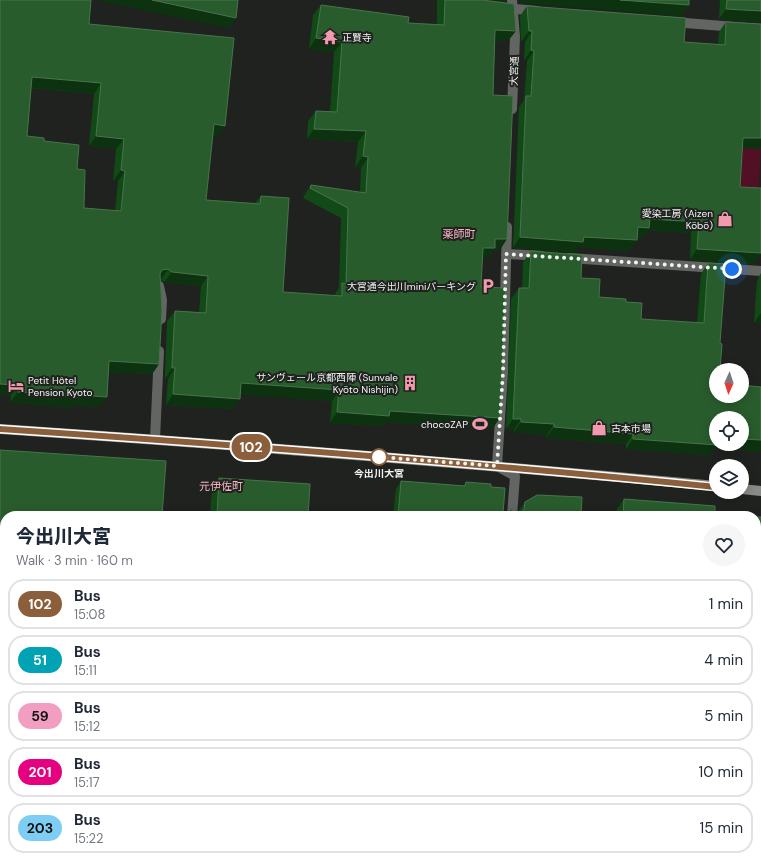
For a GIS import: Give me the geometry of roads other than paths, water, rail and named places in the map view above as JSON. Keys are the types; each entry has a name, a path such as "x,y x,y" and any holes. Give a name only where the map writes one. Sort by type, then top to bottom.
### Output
{"main road":[{"path":"0,429 155,439 497,466 709,485"},
{"path":"749,490 761,491"}],"street":[{"path":"497,7 512,4 551,12"},
{"name":"大宮通","path":"512,4 515,37 512,122"},
{"path":"660,21 761,29"},
{"path":"508,215 503,372 497,466 515,476 512,511"},
{"path":"506,254 761,271"},
{"path":"155,439 162,300 159,286"}],"place":[{"name":"正賢寺","path":"330,37"},
{"name":"愛染工房 (Aizen Kōbō)","path":"725,219"},
{"name":"大宮通今出川miniパーキング","path":"488,286"},
{"name":"サンヴェール京都西陣 (Sunvale Kyōto Nishijin)","path":"410,383"},
{"name":"Petit Hôtel Pension Kyoto","path":"16,386"},
{"name":"chocoZAP","path":"480,424"},
{"name":"古本市場","path":"599,428"},
{"name":"今出川大宮","path":"379,457"}],"district":[{"name":"薬師町","path":"459,234"},
{"name":"元伊佐町","path":"221,486"}]}
